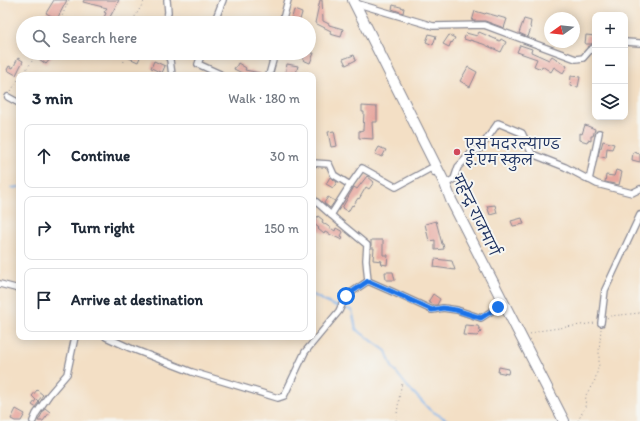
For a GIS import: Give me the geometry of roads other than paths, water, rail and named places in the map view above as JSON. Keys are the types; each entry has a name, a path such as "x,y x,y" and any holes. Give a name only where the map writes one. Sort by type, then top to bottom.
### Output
{"highway":[{"name":"महेन्द्र राजमार्ग","path":"353,1 564,421"}],"street":[{"path":"167,0 167,16"},
{"path":"217,16 223,0"},
{"path":"284,16 288,0"},
{"path":"353,1 433,26 484,25 576,60 583,58 592,49"},
{"path":"628,42 640,42"},
{"path":"170,60 172,72"},
{"path":"199,60 198,64 216,72"},
{"path":"270,72 273,60"},
{"path":"8,97 16,101"},
{"path":"445,184 454,179 458,167 474,150 479,150 498,123 522,133 532,154 565,167 596,184 632,193 640,189"},
{"path":"589,180 599,133"},
{"path":"316,163 329,164 334,176 350,185"},
{"path":"331,215 362,168 396,188 431,168 452,200"},
{"path":"316,202 367,245 366,260 368,281"},
{"path":"601,322 605,290 640,215"},
{"path":"368,281 432,310 443,308 456,310 481,318 498,307 502,298"},
{"path":"316,339 339,311 346,296 368,281"},
{"path":"0,284 16,288"},
{"path":"33,421 49,395 67,374 74,340"},
{"path":"113,340 192,372 278,398 284,396 305,352 315,340"}],"waterway":[{"path":"11,188 16,187"},
{"path":"316,297 332,305 352,310 356,329 386,351 392,367 407,386 430,410 449,421"}],"place":[{"name":"एस मदरल्याण्ड ई.एम स्कुल","path":"457,152"}]}
